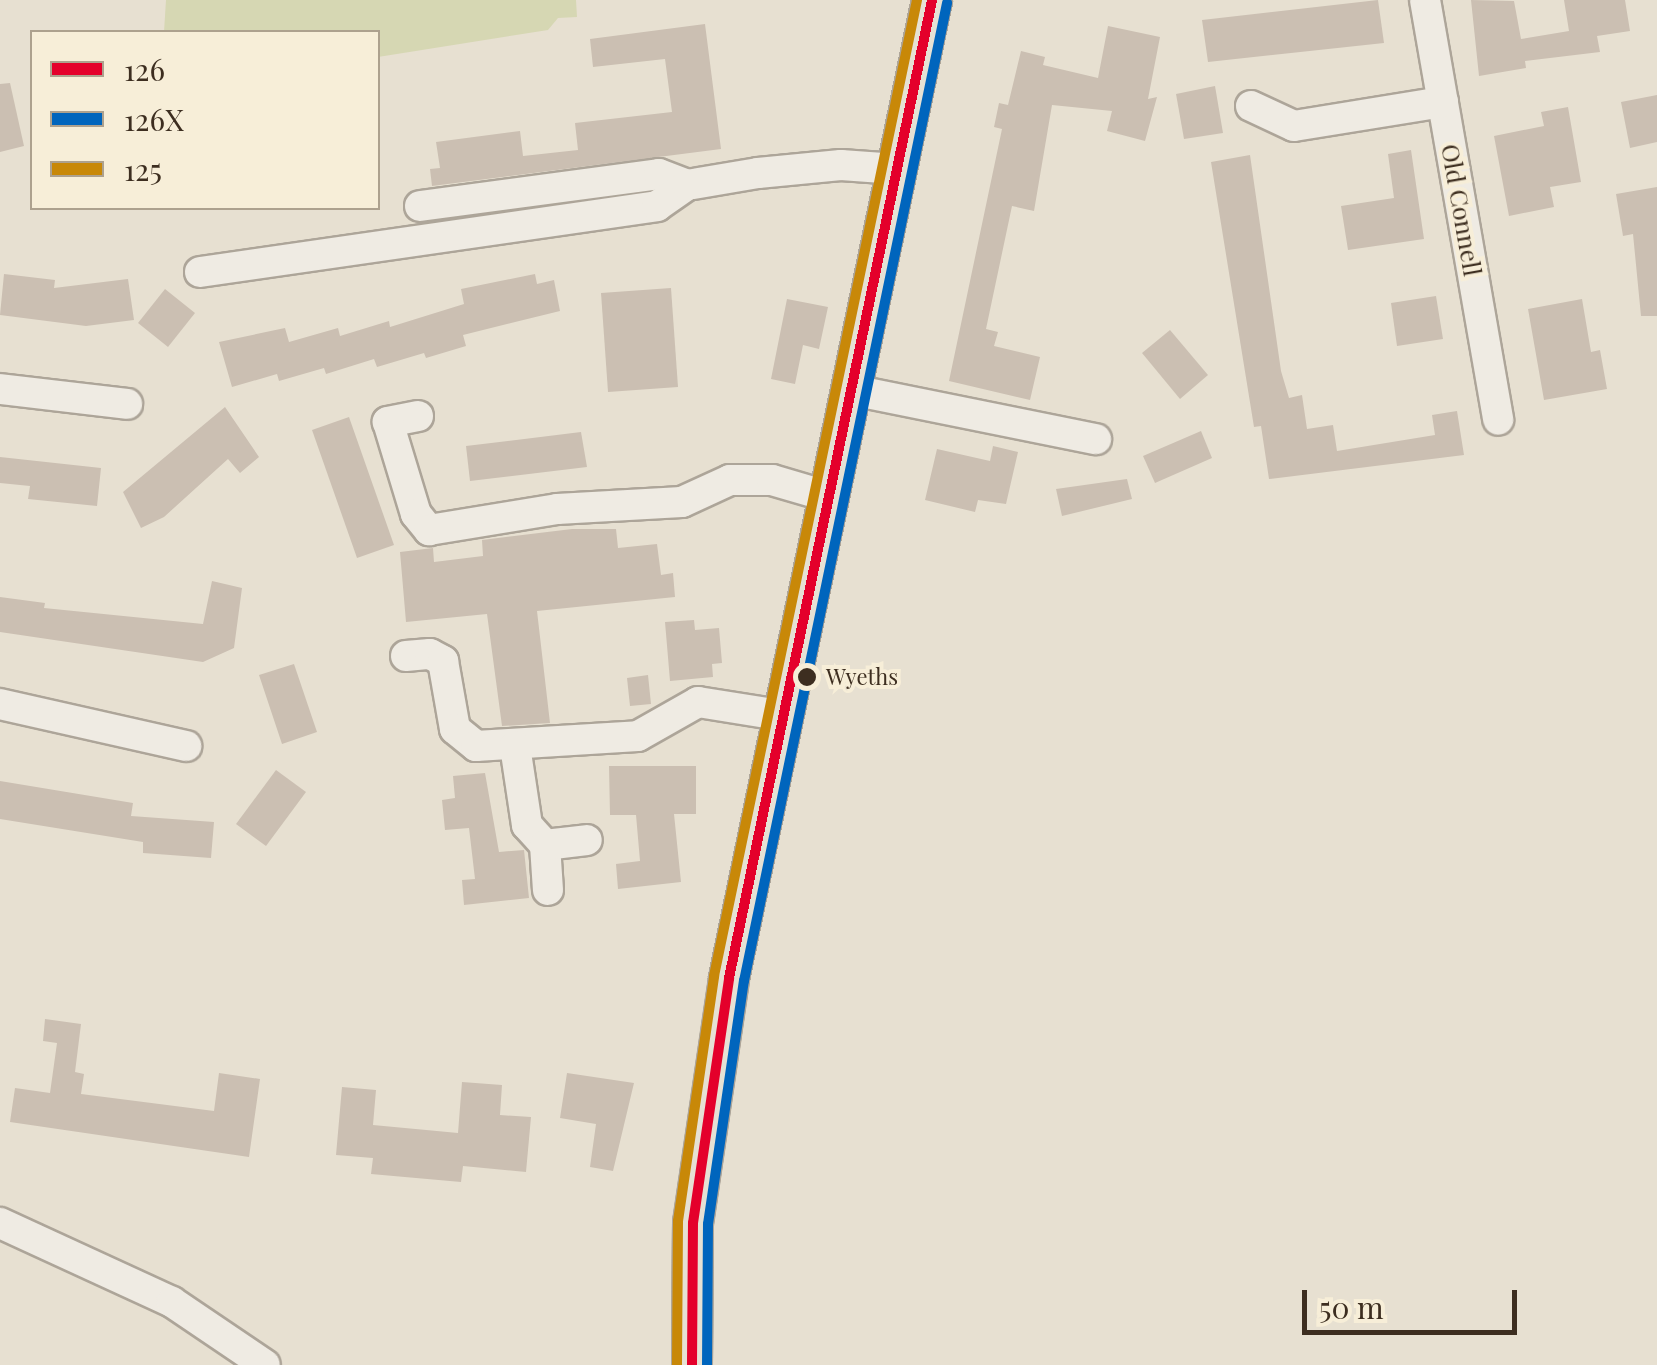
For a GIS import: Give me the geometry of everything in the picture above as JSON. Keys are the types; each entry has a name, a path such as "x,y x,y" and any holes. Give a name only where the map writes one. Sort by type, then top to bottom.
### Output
{"main road":[{"path":"692,1365 693,1222 730,978 932,0"}],"street":[{"name":"Old Connell","path":"1426,0 1498,420"},
{"path":"1250,106 1294,126 1443,102"},
{"path":"200,272 657,206 686,185 841,166 898,169"},
{"path":"420,206 660,174 686,185"},
{"path":"0,389 127,404"},
{"path":"852,390 1096,439"},
{"path":"418,416 388,422 416,514 430,530 557,509 682,502 730,480 772,480 830,497"},
{"path":"406,656 430,654 443,661 455,729 466,741 515,746 638,736 698,702 785,716"},
{"path":"0,704 186,746"},
{"path":"515,746 527,825 545,845 548,890"},
{"path":"545,845 587,840"},
{"path":"0,1224 172,1302 265,1365"}],"green space":[{"path":"166,0 576,0 577,17 558,18 548,30 380,57 380,30 164,30"}],"building":[{"path":"1378,0 1384,43 1208,62 1202,20"},
{"path":"1471,0 1514,1 1521,39 1569,31 1564,0 1625,0 1630,31 1597,36 1600,52 1525,61 1526,68 1479,76"},
{"path":"705,24 721,149 432,186 430,169 440,168 436,142 520,131 523,156 578,150 575,123 672,112 665,59 593,67 590,39"},
{"path":"1108,26 1160,37 1148,99 1157,97 1145,141 1107,131 1112,111 1052,105 1034,211 1012,206 986,329 998,332 994,346 1040,357 1030,400 949,381 1002,129 994,127 999,103 1008,105 1021,51 1045,57 1043,65 1098,78"},
{"path":"10,83 24,146 0,152 0,84"},
{"path":"1215,86 1223,133 1184,139 1176,94"},
{"path":"1657,95 1657,142 1630,148 1621,102"},
{"path":"1568,107 1581,182 1550,187 1554,207 1509,216 1494,136 1544,126 1541,112"},
{"path":"1411,150 1424,239 1348,250 1341,206 1394,198 1388,154"},
{"path":"1250,155 1281,371 1289,398 1302,395 1307,429 1333,425 1337,451 1435,435 1432,415 1457,411 1464,455 1269,479 1261,426 1254,427 1211,162"},
{"path":"1657,187 1657,316 1641,316 1633,234 1623,236 1616,194"},
{"path":"4,274 55,280 54,288 128,279 134,320 86,326 0,315"},
{"path":"535,274 537,284 554,280 560,311 463,335 466,346 426,358 424,353 377,367 374,359 326,374 324,368 279,381 277,374 232,387 219,342 285,328 289,342 338,328 340,336 389,321 390,327 464,304 461,289"},
{"path":"671,288 678,387 608,392 601,293"},
{"path":"165,289 195,313 168,347 138,323"},
{"path":"1436,296 1443,339 1397,346 1391,303"},
{"path":"787,299 828,307 819,349 803,345 795,384 771,379"},
{"path":"1582,299 1591,352 1600,350 1607,389 1544,400 1528,309"},
{"path":"1170,330 1208,375 1180,399 1142,353"},
{"path":"225,407 259,457 240,473 228,459 164,517 141,528 123,492"},
{"path":"349,417 394,545 357,558 312,430"},
{"path":"1201,431 1212,458 1155,483 1143,456"},
{"path":"581,432 587,467 470,481 466,446"},
{"path":"993,446 1018,452 1006,504 978,500 975,512 925,500 937,449 990,461"},
{"path":"0,457 101,468 97,506 28,499 30,486 0,483"},
{"path":"1127,479 1132,499 1062,516 1056,489"},
{"path":"572,529 616,529 618,548 657,544 661,575 673,573 675,597 537,611 550,723 502,726 487,614 406,622 400,552 433,548 434,562 483,556 482,540"},
{"path":"212,581 242,588 234,648 203,662 0,632 0,597 45,603 44,608 203,624"},
{"path":"694,620 695,630 719,628 722,663 712,664 713,677 670,681 665,622"},
{"path":"294,664 317,732 282,744 259,675"},
{"path":"648,675 651,704 630,706 627,678"},
{"path":"609,766 696,766 696,814 674,814 681,882 618,889 616,864 640,861 636,815 610,815"},
{"path":"276,770 306,792 266,846 236,824"},
{"path":"485,773 499,852 524,850 529,898 464,905 462,880 475,879 469,828 445,830 442,800 455,798 453,776"},
{"path":"0,781 133,803 131,816 214,822 211,858 143,853 143,842 0,819"},
{"path":"45,1019 81,1024 75,1072 84,1074 81,1094 214,1111 219,1073 260,1079 249,1157 10,1122 15,1088 50,1093 57,1043 43,1041"},
{"path":"567,1073 634,1083 613,1171 590,1167 596,1124 560,1118"},
{"path":"462,1082 502,1085 500,1115 531,1117 526,1172 463,1166 461,1182 371,1174 373,1158 336,1155 342,1087 376,1090 373,1125 458,1133"}],"transit line":[{"name":"125","path":"677,1365 678,1221 714,976 917,0"},
{"name":"126","path":"692,1365 693,1223 729,978 932,0"},
{"name":"126X","path":"707,1365 708,1224 744,981 947,3"}],"place":[{"name":"Wyeths","path":"807,677"}]}
